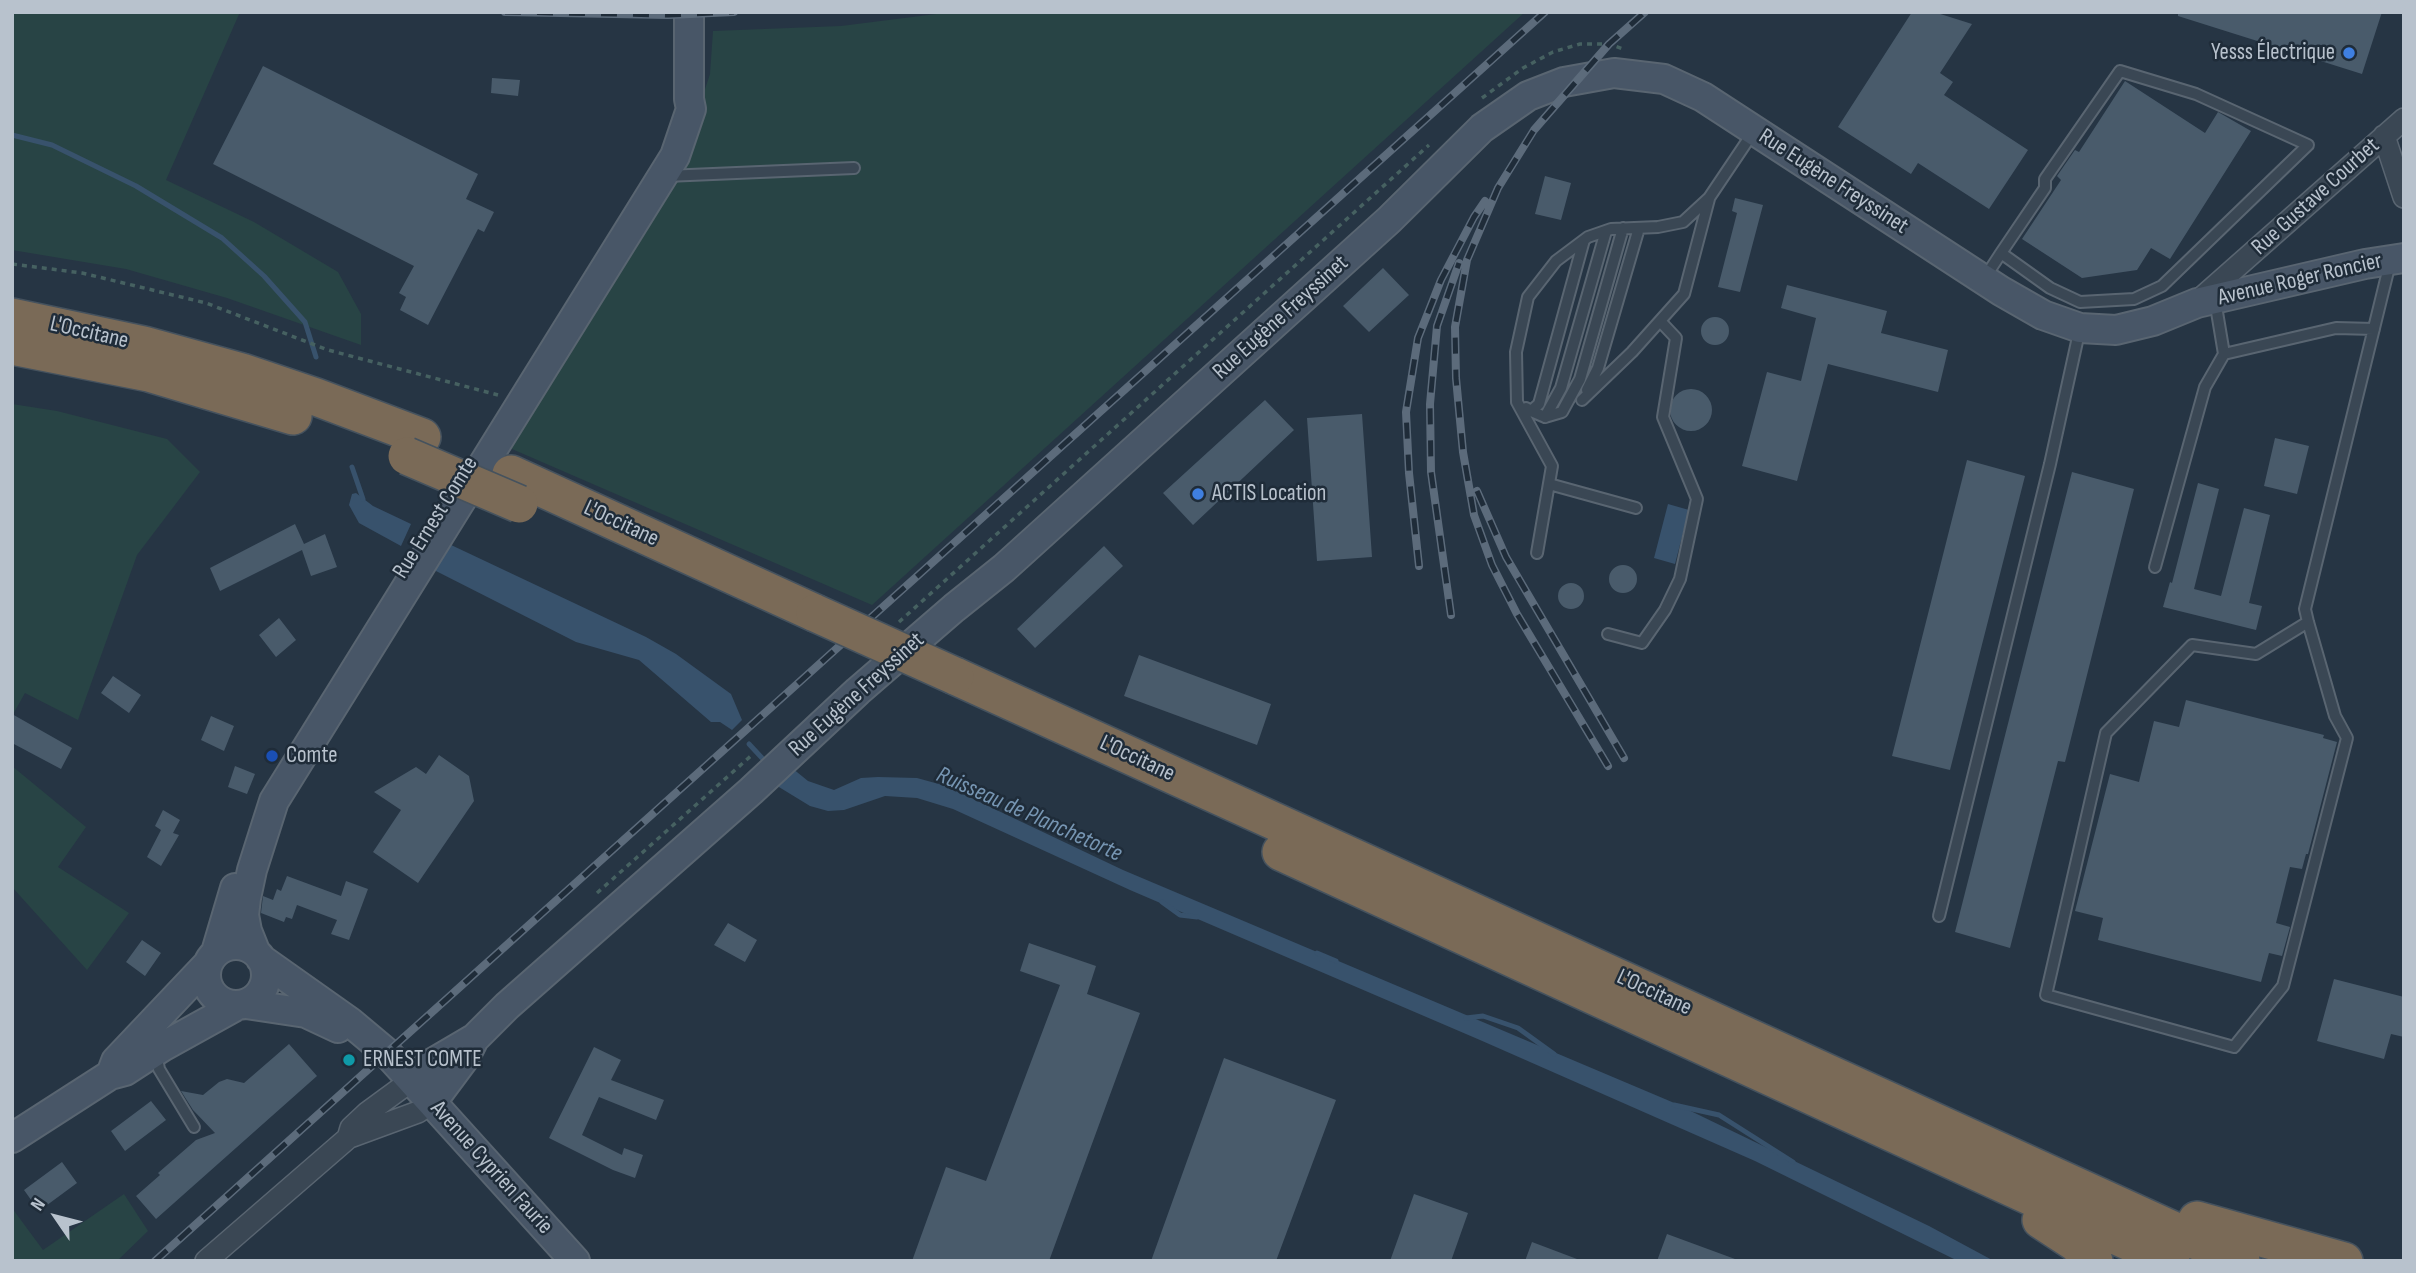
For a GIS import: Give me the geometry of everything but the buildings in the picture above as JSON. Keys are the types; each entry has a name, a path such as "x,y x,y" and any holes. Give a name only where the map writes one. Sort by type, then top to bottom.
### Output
{"highway":[{"name":"L'Occitane","path":"12,317 144,345 242,372 316,397 414,447 515,489 943,683 2241,1261"},
{"name":"L'Occitane","path":"12,346 149,373 414,447"},
{"name":"L'Occitane","path":"943,683 1895,1135 2171,1261"},
{"path":"1895,1135 2028,1211 2076,1243 2094,1261"},
{"path":"2071,1184 2344,1261"}],"street":[{"name":"Rue Ernest Comte","path":"258,955 247,932 244,915 256,858 274,801 310,739 675,156 691,109 689,12"},
{"name":"Rue Eugène Freyssinet","path":"412,1080 429,1065 475,1038 507,1006 751,791 858,691 1004,568 1390,220 1482,128 1528,96 1564,82 1614,73 1664,79 1703,97 1983,280 2043,315 2080,328 2116,330 2153,321 2206,301"},
{"name":"Rue Ernest Comte","path":"110,1075 116,1061 212,959 251,826 266,790 660,159 680,112 689,99"},
{"name":"Rue Gustave Courbet","path":"2206,301 2404,119"},
{"path":"2384,136 2404,197"},
{"name":"Avenue Roger Roncier","path":"2206,301 2397,259"},
{"path":"235,945 258,955 265,967 265,985 254,999 241,1005 218,1000 211,993 205,975 212,959 225,947 235,945"},
{"name":"Avenue Cyprien Faurie","path":"258,955 350,1022 376,1045 412,1080 425,1107 575,1261"},
{"name":"Rue Ernest Comte","path":"12,1138 110,1075 158,1060 241,1005"},
{"name":"Avenue Cyprien Faurie","path":"241,1005 306,1013 376,1045"},
{"name":"Rue Eugène Freyssinet","path":"425,1107 464,1059 475,1038"},
{"path":"348,1138 351,1128 412,1080"},
{"path":"206,1261 348,1138 425,1107"}],"lane":[{"path":"1983,280 2001,253 2045,188 2045,179 2120,71 2196,94 2308,145 2162,286 2134,299 2080,302 2050,288 2001,253"},
{"path":"1537,553 1552,466 1517,402 1516,352 1528,297 1556,261 1584,240 1606,230 1683,222 1709,198 1754,131"},
{"path":"663,176 854,168"},
{"path":"1517,402 1545,417 1562,412 1582,400 1632,352 1684,294 1709,198"},
{"path":"1562,412 1580,379 1623,228"},
{"path":"1582,400 1598,368 1639,228"},
{"path":"1545,417 1561,388 1606,230"},
{"path":"1531,411 1539,404 1584,240"},
{"path":"2308,622 2256,654 2192,645 2106,733 2046,995 2234,1047 2283,986 2347,738 2335,716 2305,609 2374,329 2397,259"},
{"path":"2206,301 2224,354"},
{"path":"1608,634 1642,643 1665,610 1680,579 1697,499 1663,417 1676,338 1660,321"},
{"path":"1939,916 2052,454 2080,328"},
{"path":"2155,567 2205,387 2224,354 2336,328 2374,329"},
{"path":"1549,484 1636,509"},
{"path":"180,994 183,1002 179,1010 158,1032 158,1060 194,1127"}],"path":[{"path":"1480,99 1523,68 1553,52 1580,44 1609,44 1632,52"},
{"path":"891,629 1439,136"},
{"path":"12,264 82,273 195,300 328,351 511,398"}],"green space":[{"path":"12,12 240,12 166,180 254,222 338,272 361,314 361,345 227,298 126,269 12,250"},
{"path":"952,12 1525,12 872,605 505,446 679,168 710,74 713,31 841,26"},
{"path":"12,404 57,411 167,439 200,472 137,555 78,720 25,693 12,716"},
{"path":"12,766 86,827 58,867 129,913 87,970 12,887"},
{"path":"124,1194 148,1231 117,1261 12,1261 12,1208 43,1250"}],"water":[{"path":"356,493 373,506 411,524 401,546 359,523 349,505 352,494"},
{"path":"1668,504 1689,510 1675,564 1654,558"},
{"path":"449,544 646,637 676,654 731,694 742,720 732,730 720,722 711,722 639,660 576,642 434,570"},
{"path":"792,768 808,781 834,790 861,778 878,777 917,778 946,786 1123,870 1672,1102 1929,1226 1994,1261 1958,1261 1755,1161 1130,890 953,809 917,798 885,796 844,810 828,811 810,806 774,784"}],"waterway":[{"name":"Ruisseau de Planchetorte","path":"12,135 52,145 136,186 222,238 264,276 305,322 316,357"},
{"name":"Ruisseau de Planchetorte","path":"352,467 363,499"},
{"name":"Ruisseau de Planchetorte","path":"749,744 762,758"},
{"name":"Ruisseau de Planchetorte","path":"1162,902 1180,915 1197,917"},
{"name":"Ruisseau de Planchetorte","path":"1317,953 1336,961"},
{"name":"Ruisseau de Planchetorte","path":"1466,1018 1483,1016 1518,1028 1554,1054"},
{"name":"Ruisseau de Planchetorte","path":"1674,1105 1719,1115 1793,1162"}],"railway":[{"path":"505,12 668,15 734,12"},
{"path":"155,1261 1545,12"},
{"path":"1608,766 1517,614 1492,565 1474,515 1463,452 1456,378 1455,327 1467,260 1498,188 1534,130 1609,44 1645,12"},
{"path":"1419,566 1409,473 1406,412 1418,338 1441,280 1485,201"},
{"path":"1451,615 1431,472 1430,404 1437,326 1459,263"},
{"path":"1477,491 1506,557 1624,758"}],"place":[{"name":"Yesss Électrique","path":"2349,53"},
{"name":"ACTIS Location","path":"1198,494"},
{"name":"Comte","path":"272,756"},
{"name":"ERNEST COMTE","path":"349,1060"}]}
